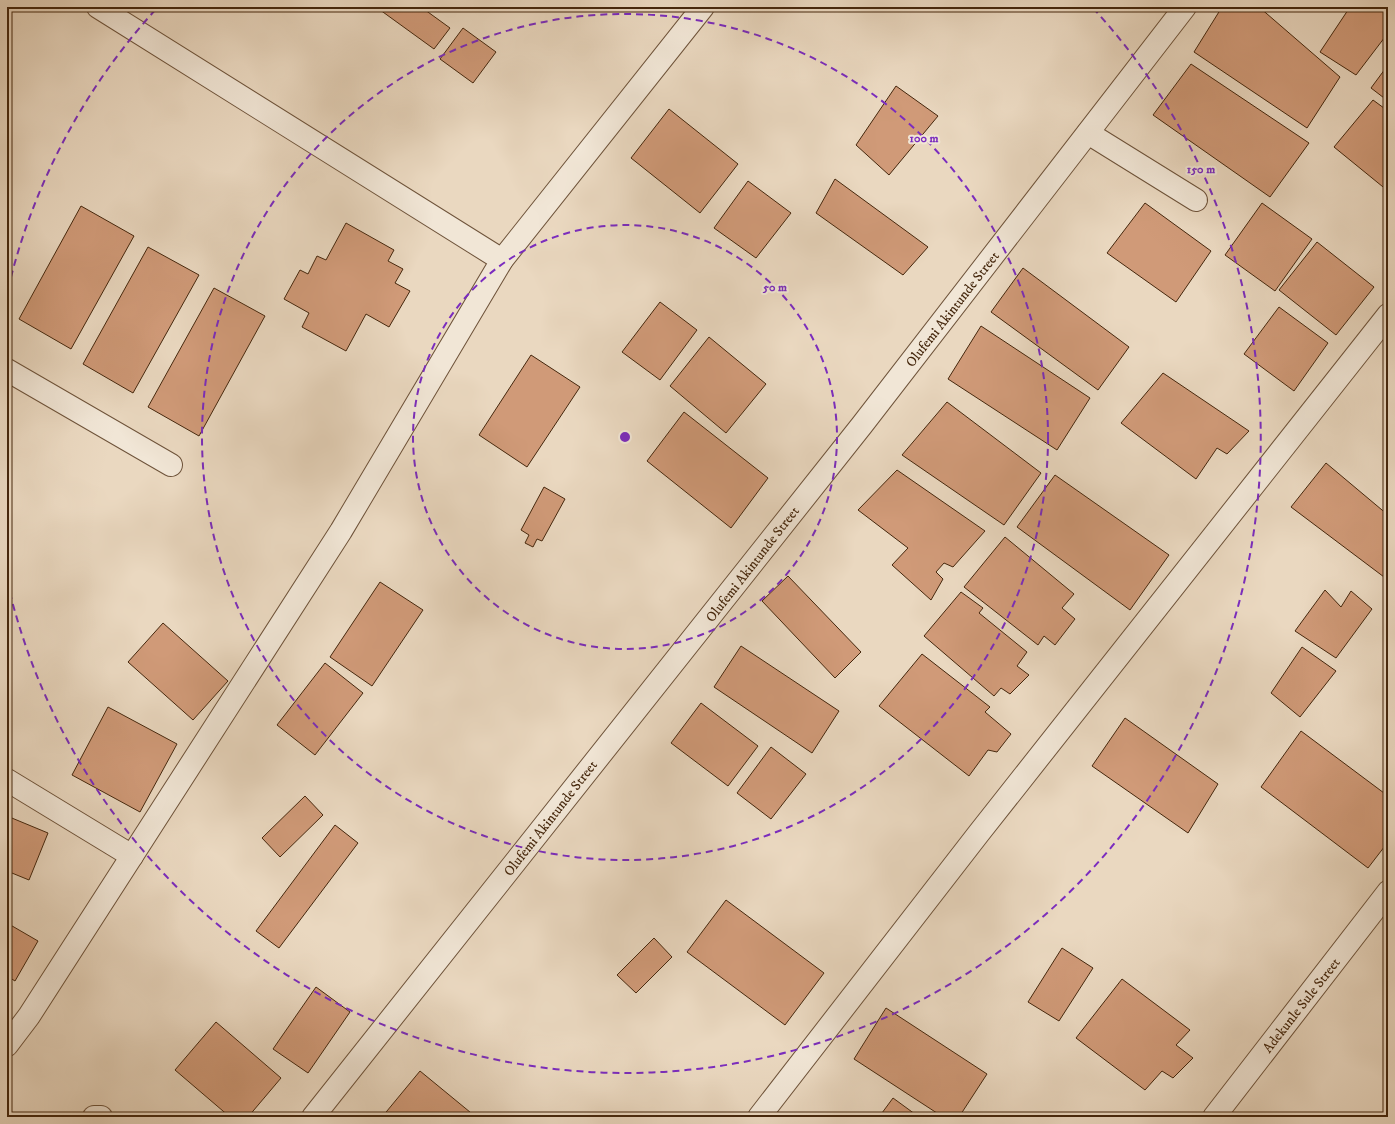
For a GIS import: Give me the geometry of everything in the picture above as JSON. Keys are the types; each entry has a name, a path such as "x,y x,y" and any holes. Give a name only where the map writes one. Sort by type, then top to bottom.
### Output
{"street":[{"path":"98,7 502,260"},
{"path":"7,1045 29,1016 340,531 502,260 703,7"},
{"name":"Olufemi Akintunde Street","path":"313,1117 857,432 1185,7"},
{"path":"1088,133 1196,200"},
{"path":"759,1117 979,833 1388,315"},
{"path":"7,370 171,465"},
{"path":"7,780 132,856"},
{"name":"Adekunle Sule Street","path":"1214,1117 1388,892"},
{"path":"94,1117 101,1117"}],"building":[{"path":"376,7 421,7 450,28 434,49"},
{"path":"1222,7 1259,7 1340,77 1307,128 1194,52"},
{"path":"1350,7 1388,7 1388,33 1356,75 1320,52"},
{"path":"463,28 496,52 473,83 440,59"},
{"path":"1191,64 1309,143 1270,197 1153,115"},
{"path":"1388,65 1388,101 1371,88"},
{"path":"896,86 938,116 889,175 856,145"},
{"path":"1373,100 1388,111 1388,191 1334,147"},
{"path":"669,109 738,164 700,213 631,158"},
{"path":"835,179 928,247 903,275 816,213"},
{"path":"748,181 791,213 756,258 714,228"},
{"path":"1145,203 1211,251 1176,302 1107,253"},
{"path":"1262,203 1312,239 1275,291 1225,255"},
{"path":"81,206 134,236 71,349 19,319"},
{"path":"346,223 394,250 388,261 403,269 395,283 410,291 389,327 366,314 346,351 302,327 309,313 284,299 300,270 308,274 317,256 326,260"},
{"path":"1317,242 1374,287 1336,335 1279,290"},
{"path":"148,247 199,275 133,393 83,364"},
{"path":"1023,268 1129,347 1098,390 991,312"},
{"path":"214,288 265,316 199,436 148,407"},
{"path":"660,302 697,330 660,380 622,352"},
{"path":"1279,307 1328,343 1294,391 1244,354"},
{"path":"981,326 1090,398 1057,450 948,379"},
{"path":"709,337 766,384 726,433 670,386"},
{"path":"531,355 580,387 527,467 479,435"},
{"path":"1163,373 1249,431 1227,454 1217,448 1196,479 1121,423"},
{"path":"947,402 1041,473 1004,525 902,455"},
{"path":"684,412 768,478 731,528 647,461"},
{"path":"1326,463 1388,515 1388,580 1291,507"},
{"path":"897,470 985,531 953,567 944,563 936,572 943,579 931,600 892,565 908,548 858,510"},
{"path":"1055,475 1169,555 1130,610 1017,527"},
{"path":"544,487 565,499 542,541 537,539 533,547 525,543 529,535 521,530"},
{"path":"1005,537 1074,594 1062,608 1075,619 1055,645 1044,636 1038,645 964,587"},
{"path":"788,576 861,652 835,678 762,601"},
{"path":"380,582 423,610 372,686 330,657"},
{"path":"1325,590 1341,607 1351,591 1372,609 1336,658 1295,631"},
{"path":"961,592 983,608 979,613 1027,652 1017,666 1029,675 1010,694 1001,688 994,696 924,636"},
{"path":"163,623 228,681 193,720 128,662"},
{"path":"741,646 839,711 812,753 714,687"},
{"path":"1302,647 1336,671 1300,717 1271,693"},
{"path":"922,654 990,707 985,712 1011,734 997,752 988,750 969,776 879,706"},
{"path":"325,663 363,693 315,755 277,725"},
{"path":"701,703 758,746 728,786 671,743"},
{"path":"108,707 177,744 140,812 72,775"},
{"path":"1125,718 1218,784 1188,833 1092,766"},
{"path":"1301,731 1388,796 1388,842 1368,868 1261,787"},
{"path":"771,747 806,774 771,819 737,793"},
{"path":"305,796 323,815 280,857 262,838"},
{"path":"7,816 48,833 29,880 7,871"},
{"path":"335,825 358,843 279,948 256,931"},
{"path":"726,900 824,973 785,1025 687,952"},
{"path":"7,923 38,941 15,981 7,976"},
{"path":"654,938 672,957 636,993 617,975"},
{"path":"1062,948 1093,968 1059,1021 1028,1002"},
{"path":"1122,979 1190,1030 1176,1045 1193,1058 1173,1078 1162,1071 1145,1090 1076,1038"},
{"path":"316,987 350,1012 308,1073 273,1049"},
{"path":"886,1008 987,1074 959,1117 943,1117 854,1059"},
{"path":"216,1022 281,1078 248,1117 230,1117 175,1070"},
{"path":"420,1071 476,1117 382,1117"},
{"path":"893,1098 919,1117 879,1117"}]}
